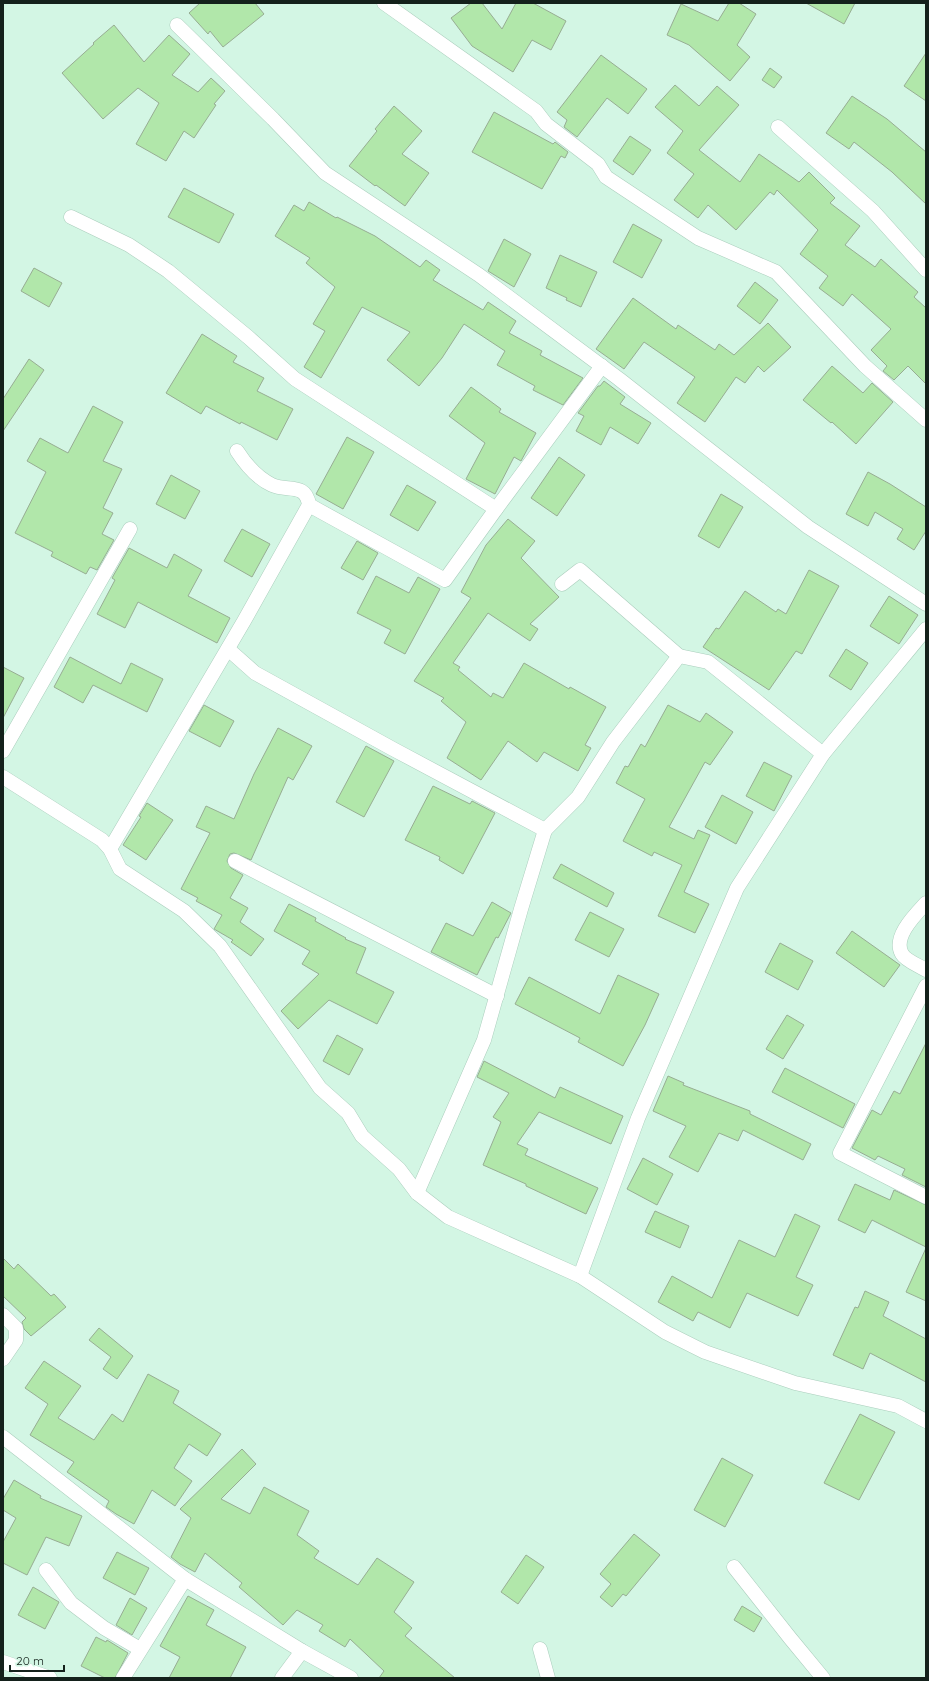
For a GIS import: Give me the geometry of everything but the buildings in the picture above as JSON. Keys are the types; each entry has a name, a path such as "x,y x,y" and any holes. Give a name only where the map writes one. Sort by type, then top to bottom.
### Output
{"street":[{"path":"384,3 536,111 546,124 598,164 606,176 698,238 776,272 865,366 926,420"},
{"path":"177,24 325,173 479,275 602,366 808,527 926,604"},
{"path":"778,127 873,211 926,270"},
{"path":"71,217 129,245 168,271 248,337 295,379 496,509"},
{"path":"310,505 445,580 602,366"},
{"path":"110,849 228,649 310,505 308,497 302,491 295,488 273,486 262,478 247,466 237,451"},
{"path":"3,751 130,529"},
{"path":"562,584 580,570 679,656 708,662 823,754"},
{"path":"580,1276 638,1118 737,888 823,754 926,629"},
{"path":"228,649 255,673 545,830"},
{"path":"417,1193 484,1040 521,908 545,830 578,796 613,742 679,656"},
{"path":"3,777 102,840 110,849 120,869 184,911 220,946 320,1088 348,1113 362,1136 400,1169 417,1193 448,1217 580,1276 665,1332 705,1352 795,1383 898,1406 926,1422"},
{"path":"234,861 497,996"},
{"path":"926,902 908,922 901,938 900,949 903,956 926,970"},
{"path":"926,986 840,1153 926,1197"},
{"path":"3,1315 16,1328 16,1340 3,1359"},
{"path":"3,1437 186,1580 302,1651 351,1678"},
{"path":"734,1567 823,1678"},
{"path":"46,1570 70,1602 104,1628 140,1649"},
{"path":"123,1678 140,1649 186,1580"},
{"path":"540,1648 548,1678"},
{"path":"282,1678 302,1651"},
{"path":"3,1662 50,1678"}]}
